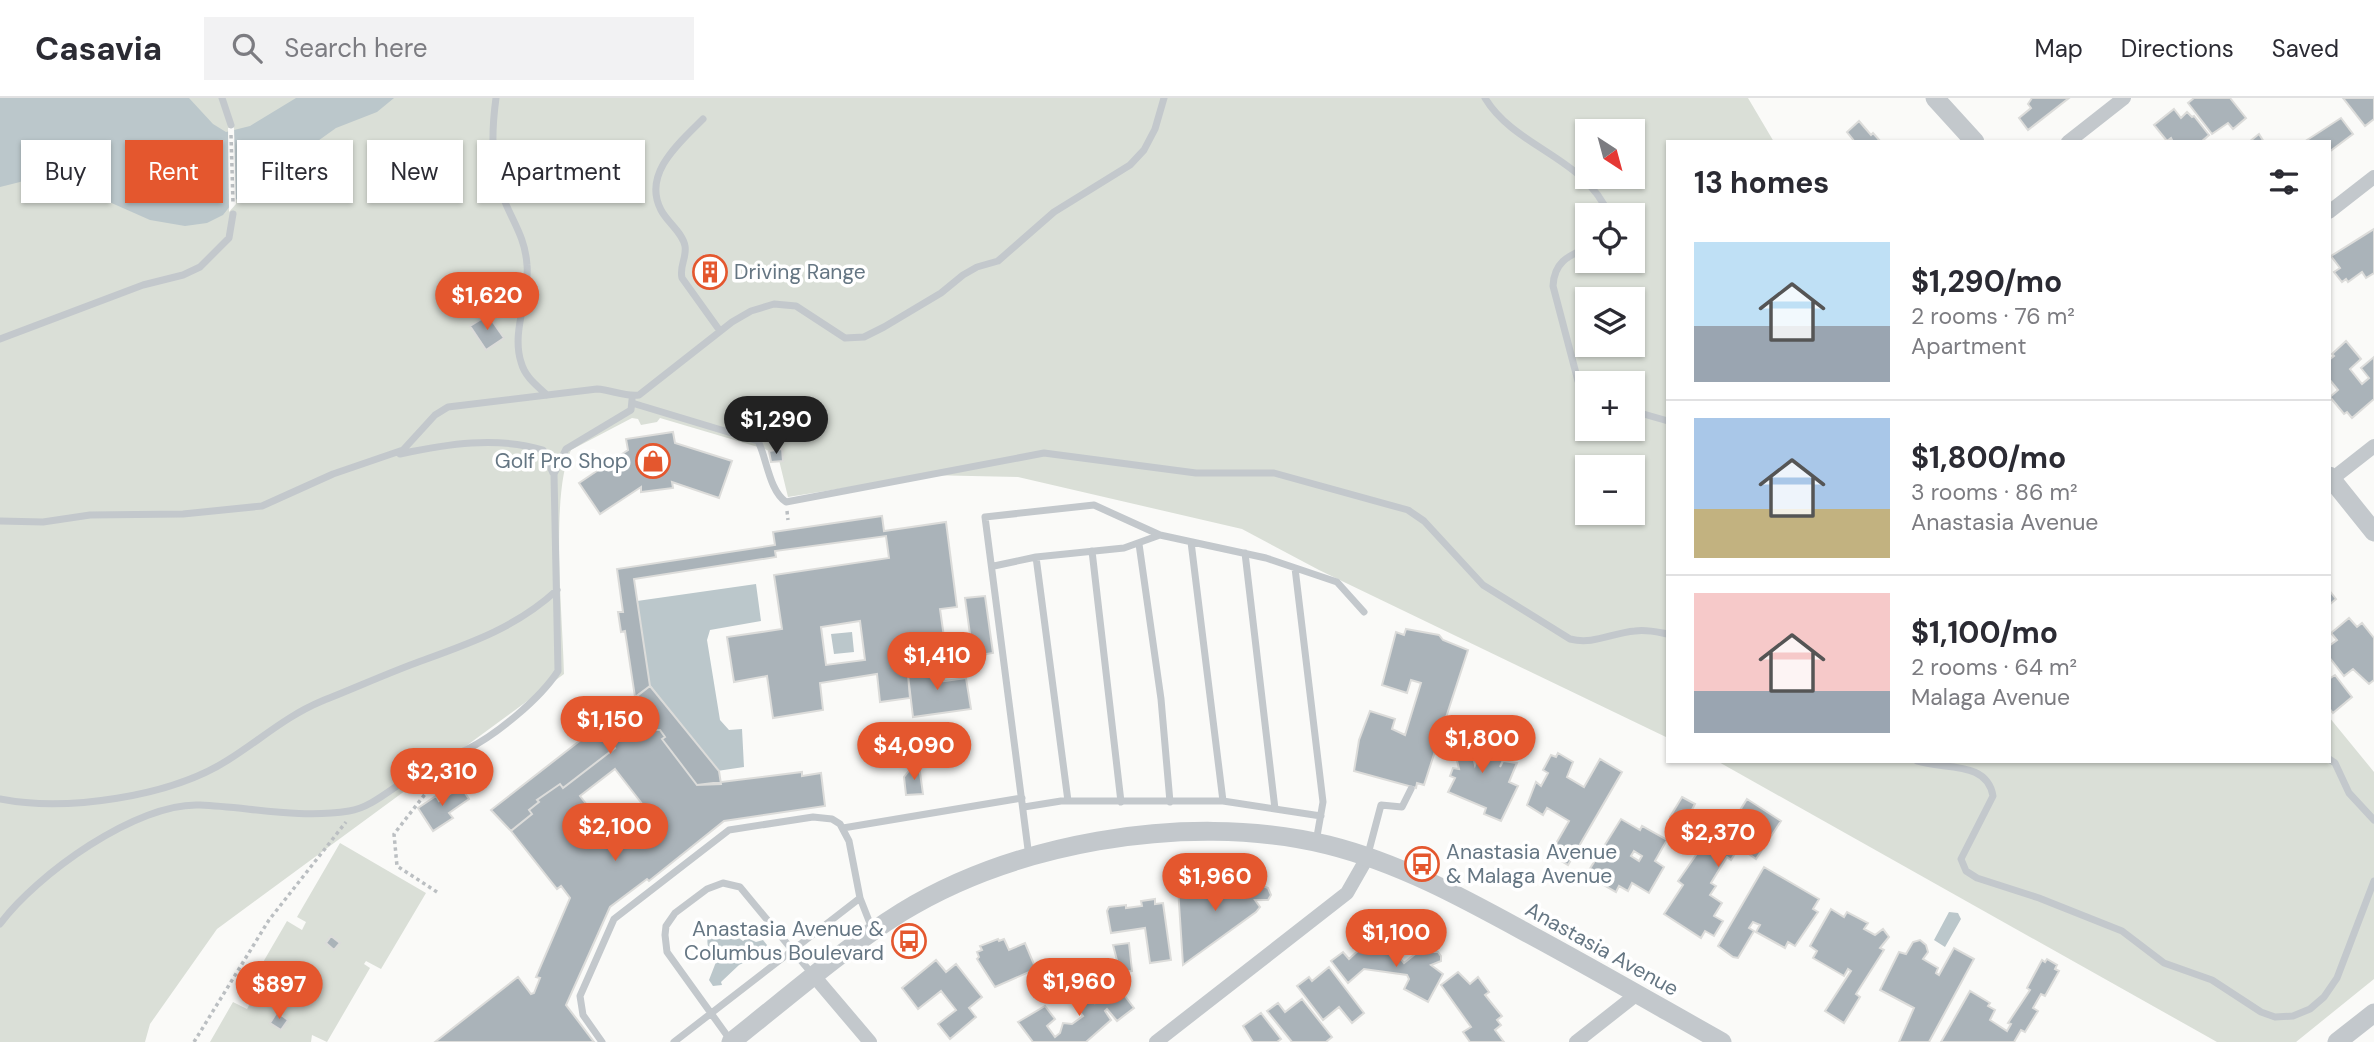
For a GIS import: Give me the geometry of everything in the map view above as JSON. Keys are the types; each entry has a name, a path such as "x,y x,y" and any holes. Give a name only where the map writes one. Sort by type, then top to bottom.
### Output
{"street":[{"path":"1935,98 1973,140"},
{"path":"2071,140 2124,98"},
{"path":"2331,210 2374,177"},
{"path":"2374,446 2331,478 2374,532"},
{"name":"Anastasia Avenue","path":"731,1042 873,932 936,894 988,871 1029,857 1092,842 1159,833 1259,834 1316,843 1367,858 1418,877 1466,900 1722,1042"},
{"path":"1156,1042 1347,893 1367,858"},
{"path":"814,976 870,1042"},
{"path":"1576,1042 1637,994"},
{"path":"2349,1038 2374,1013"}],"lane":[{"path":"222,98 231,125"},
{"path":"496,98 495,168 500,191 523,241 527,267 518,340 520,359 525,375 547,396"},
{"path":"0,925 34,886 70,861 123,828 174,806 200,805 278,813 355,810 469,748 545,691 558,671 554,474 558,460 566,449 615,422 631,410 632,400 720,331 751,311 775,304 796,306 845,338 864,337 941,293 977,267 998,261 1054,212 1130,165 1149,139 1164,98"},
{"path":"1485,98 1508,126 1577,172 1595,191 1602,203"},
{"path":"703,119 666,160 656,180 655,195 662,212 685,244 685,255 680,268 682,278 720,331"},
{"path":"0,338 143,285 183,275 200,267 229,238 233,214"},
{"path":"1575,253 1559,264 1553,273 1553,286 1576,371"},
{"path":"388,457 415,440 425,425 448,407 597,389 614,390 632,400 758,441 767,459 777,496 786,502 1044,453 1196,473 1273,473 1387,502 1408,510 1424,521 1483,584 1570,639 1584,643 1634,631 1666,634"},
{"path":"1645,414 1666,420"},
{"path":"0,521 43,522 90,514 243,510 262,506 333,474 388,457 458,444 523,444 543,450 554,474"},
{"path":"1029,857 994,566 985,517 1094,505 1160,536 1245,554 1337,582 1364,611"},
{"path":"994,566 1036,557 1139,544 1160,536"},
{"path":"1191,542 1223,801"},
{"path":"1139,544 1161,699 1170,802"},
{"path":"1092,551 1121,802"},
{"path":"1245,554 1275,809"},
{"path":"1036,557 1068,801"},
{"path":"1295,568 1323,802 1316,843"},
{"path":"0,799 51,804 94,802 182,780 226,761 284,718 418,662 482,640 534,611 556,590"},
{"path":"2331,760 2335,763 2349,793 2374,820"},
{"path":"1926,763 1982,775 1991,786 1993,796 1961,859 1966,871 1977,878 2039,898 2122,931 2164,963 2212,980 2261,1012 2275,1017 2293,1016 2310,1009 2337,978 2374,881"},
{"path":"1367,858 1381,806 1402,807 1411,789"},
{"path":"843,828 1022,798"},
{"path":"1024,807 1068,801 1223,801 1321,816"},
{"path":"602,1042 583,1015 580,996 614,919 626,906 729,830 813,817 832,819 843,828 849,841 860,898 873,932"},
{"path":"731,1042 667,952 666,926 675,914 707,889 723,883 732,884 747,893 814,976"},
{"path":"674,1042 860,898"}],"path":[{"path":"231,125 233,214"},
{"path":"436,892 397,866 394,834 456,754"},
{"path":"194,1042 269,920 355,810"}],"shaded area":[{"path":"0,98 1748,98 1773,140 1666,140 1666,737 1319,570 1242,529 1018,477 925,475 788,497 778,456 765,449 660,418 657,422 641,425 638,419 632,418 571,450 565,470 559,526 564,674 217,929 150,1024 145,1042 0,1042"},
{"path":"0,98 189,98 213,124 226,132 250,126 296,98 394,98 377,112 336,128 319,140 237,140 237,199 223,215 207,223 185,226 150,220 111,203 111,140 21,140 21,181 0,187"},
{"path":"756,584 761,621 710,630 707,640 720,720 729,730 742,729 744,767 717,771 647,681 637,601"},
{"path":"852,632 854,652 834,654 831,634"},
{"path":"2331,719 2374,772 2374,979 2296,1042 2217,1042 1721,763 2331,763"},
{"path":"340,843 426,893 381,969 366,961 364,964 370,968 327,1042 312,1035 311,1042 210,1042 233,1002 247,1009 252,1000 244,995 287,921 302,930 306,922 297,917"},
{"path":"1949,912 1958,913 1961,919 1945,947 1934,940"},
{"path":"722,926 743,941 747,938 756,942 763,940 767,945 761,954 739,965 721,982 722,985 713,986 709,980 716,962 707,941 715,929"}],"pier":[{"path":"234,127 236,204 229,212 228,128"}],"building":[{"path":"2032,98 2069,98 2028,130 2019,118 2031,108 2028,104"},
{"path":"2194,98 2230,98 2246,118 2233,129 2228,123 2212,134 2188,103"},
{"path":"2343,98 2374,98 2374,119 2365,126"},
{"path":"2174,109 2181,118 2187,112 2194,116 2209,135 2203,140 2166,140 2154,125"},
{"path":"2341,118 2353,134 2331,150 2331,140 2307,140"},
{"path":"1859,121 1879,140 1853,140 1847,132"},
{"path":"2259,134 2263,140 2252,140"},
{"path":"2374,229 2374,273 2366,278 2362,272 2348,282 2346,279 2342,282 2334,272 2340,268 2331,256"},
{"name":"Driving Range","path":"705,253 728,280 714,291 692,264"},
{"path":"488,315 504,338 486,350 470,326"},
{"path":"2346,341 2361,359 2350,369 2362,384 2369,378 2361,368 2374,357 2374,399 2352,418 2347,412 2344,414 2331,398 2338,390 2331,381 2332,354"},
{"path":"673,432 675,443 732,461 719,498 672,482 673,488 641,492 641,487 600,514 579,483 628,450 626,439"},
{"path":"782,449 783,461 771,462 769,451"},
{"path":"882,516 884,531 946,522 957,607 940,609 946,651 904,656 905,665 918,663 919,673 908,675 910,698 880,702 877,674 820,683 823,710 773,718 767,676 734,682 727,637 782,629 774,575 889,558 886,536 775,551 776,557 634,579 650,686 635,697 625,631 621,632 618,612 623,612 617,569 775,545 773,532","holes":["860,621 865,660 826,665 821,627"]},
{"path":"985,596 993,653 973,656 965,598"},
{"path":"2349,618 2357,627 2362,623 2374,638 2374,680 2369,684 2353,669 2344,676 2331,660 2331,644 2337,640 2331,633"},
{"path":"1406,629 1439,635 1443,640 1468,650 1424,785 1417,783 1416,788 1354,771 1359,740 1370,711 1395,719 1392,729 1405,735 1421,683 1411,680 1407,693 1382,685 1396,632 1404,635"},
{"path":"942,662 944,681 966,678 971,709 913,717 908,675 919,673 918,666"},
{"path":"2335,675 2352,697 2333,713 2331,710 2331,678"},
{"path":"650,686 719,771 721,784 697,785 662,739 665,737 660,730 654,730 645,718 622,733 612,744 615,748 563,788 560,784 537,800 539,802 529,810 532,814 511,831 491,810"},
{"path":"645,718 654,730 660,730 665,737 662,739 697,785 802,772 802,776 821,773 825,806 724,821 649,881 647,879 610,907 566,1005 594,1042 435,1042 518,977 531,994 534,993 540,978 536,977 570,898 561,886 557,889 511,831 532,814 529,810 539,802 537,800 560,784 563,788 615,748 612,744 622,733","holes":["615,769 643,805 608,832 580,796"]},
{"path":"1461,722 1476,728 1470,744 1475,765 1483,744 1506,753 1500,767 1503,761 1517,763 1509,782 1518,786 1501,821 1484,814 1486,808 1448,792 1455,778 1450,776 1453,768 1459,769 1453,744"},
{"path":"1558,753 1573,762 1567,777 1584,787 1600,759 1622,772 1568,865 1550,854 1569,821 1547,808 1543,815 1527,805 1536,782 1541,786 1548,773 1543,770 1551,755 1556,757"},
{"path":"919,765 923,794 906,795 904,777 912,767"},
{"path":"461,787 469,799 449,813 453,818 433,831 418,808 436,796 439,801"},
{"path":"1682,797 1695,804 1684,825 1670,817"},
{"path":"1747,799 1781,821 1756,859 1739,847 1731,860 1727,857 1711,883 1716,886 1710,895 1722,903 1714,916 1723,921 1714,936 1705,931 1701,938 1664,914 1683,885 1678,881 1705,842 1716,849"},
{"path":"1621,819 1640,830 1642,826 1667,840 1655,861 1664,867 1649,893 1632,883 1628,891 1619,886 1616,892 1586,875","holes":["1634,851 1642,856 1639,861 1631,856"]},
{"path":"1764,867 1819,899 1813,909 1818,912 1795,946 1788,942 1785,948 1756,932 1760,925 1753,922 1749,928 1754,931 1738,958 1733,957 1718,946"},
{"path":"1254,883 1254,887 1261,885 1268,888 1271,895 1268,900 1255,900 1260,907 1256,912 1183,965 1178,888"},
{"path":"1155,899 1155,904 1163,903 1171,960 1150,963 1145,928 1111,933 1107,911 1109,907 1142,906 1141,901"},
{"path":"1831,909 1844,917 1847,912 1868,923 1864,929 1875,935 1883,929 1889,937 1880,948 1884,950 1856,994 1860,997 1844,1023 1825,1011 1851,971 1848,969 1844,976 1813,958 1817,951 1810,946"},
{"path":"331,936 340,943 334,950 326,943"},
{"path":"1004,939 1009,950 1025,943 1036,969 995,987 977,959 977,952 982,950 980,946"},
{"path":"1920,940 1926,945 1928,952 1923,959 1938,968 1936,973 1939,975 1954,948 1974,959 1929,1042 1899,1042 1914,1008 1880,990 1899,952 1906,954 1913,942"},
{"path":"1129,943 1132,971 1120,972 1113,945"},
{"path":"1425,946 1430,952 1438,952 1441,956 1441,961 1431,965 1443,974 1428,1002 1404,989 1409,979 1407,975 1364,969 1348,983 1331,961 1343,952 1349,959 1361,948 1365,953 1396,953 1404,963"},
{"path":"2047,959 2057,965 2055,969 2059,971 2045,996 2041,994 2033,1008 2038,1011 2025,1032 2021,1030 2014,1042 1941,1042 1970,991 1990,1003 1988,1006 1995,1010 1990,1020 2007,1031 2011,1024 2008,1023 2030,990 2027,988 2042,960 2045,962"},
{"path":"936,960 946,972 956,964 982,997 969,1008 976,1017 950,1039 938,1024 956,1010 941,991 918,1009 902,988"},
{"path":"1329,967 1364,1013 1352,1023 1339,1007 1323,1020 1297,986 1309,977 1312,981"},
{"path":"1458,972 1470,984 1478,977 1489,992 1485,995 1502,1016 1497,1020 1501,1025 1495,1030 1504,1042 1470,1042 1463,1032 1471,1027 1441,985"},
{"path":"1115,983 1134,1008 1117,1021 1107,1009 1105,1011 1111,1020 1086,1042 1033,1042 1018,1022 1045,1006 1055,1019 1047,1026 1055,1037 1060,1033 1063,1023 1072,1024 1083,1016 1074,1005 1089,994 1095,1003 1100,999 1096,995"},
{"path":"1302,999 1332,1037 1326,1042 1292,1042 1267,1011 1278,1003 1285,1012"},
{"path":"277,1012 288,1020 281,1030 270,1023"},
{"path":"1261,1013 1281,1039 1277,1042 1253,1042 1243,1026"}],"place":[{"name":"Driving Range","path":"710,272"},
{"name":"Golf Pro Shop","path":"653,461"},
{"name":"Anastasia Avenue & Malaga Avenue","path":"1422,864"},
{"name":"Anastasia Avenue & Columbus Boulevard","path":"909,941"}]}
